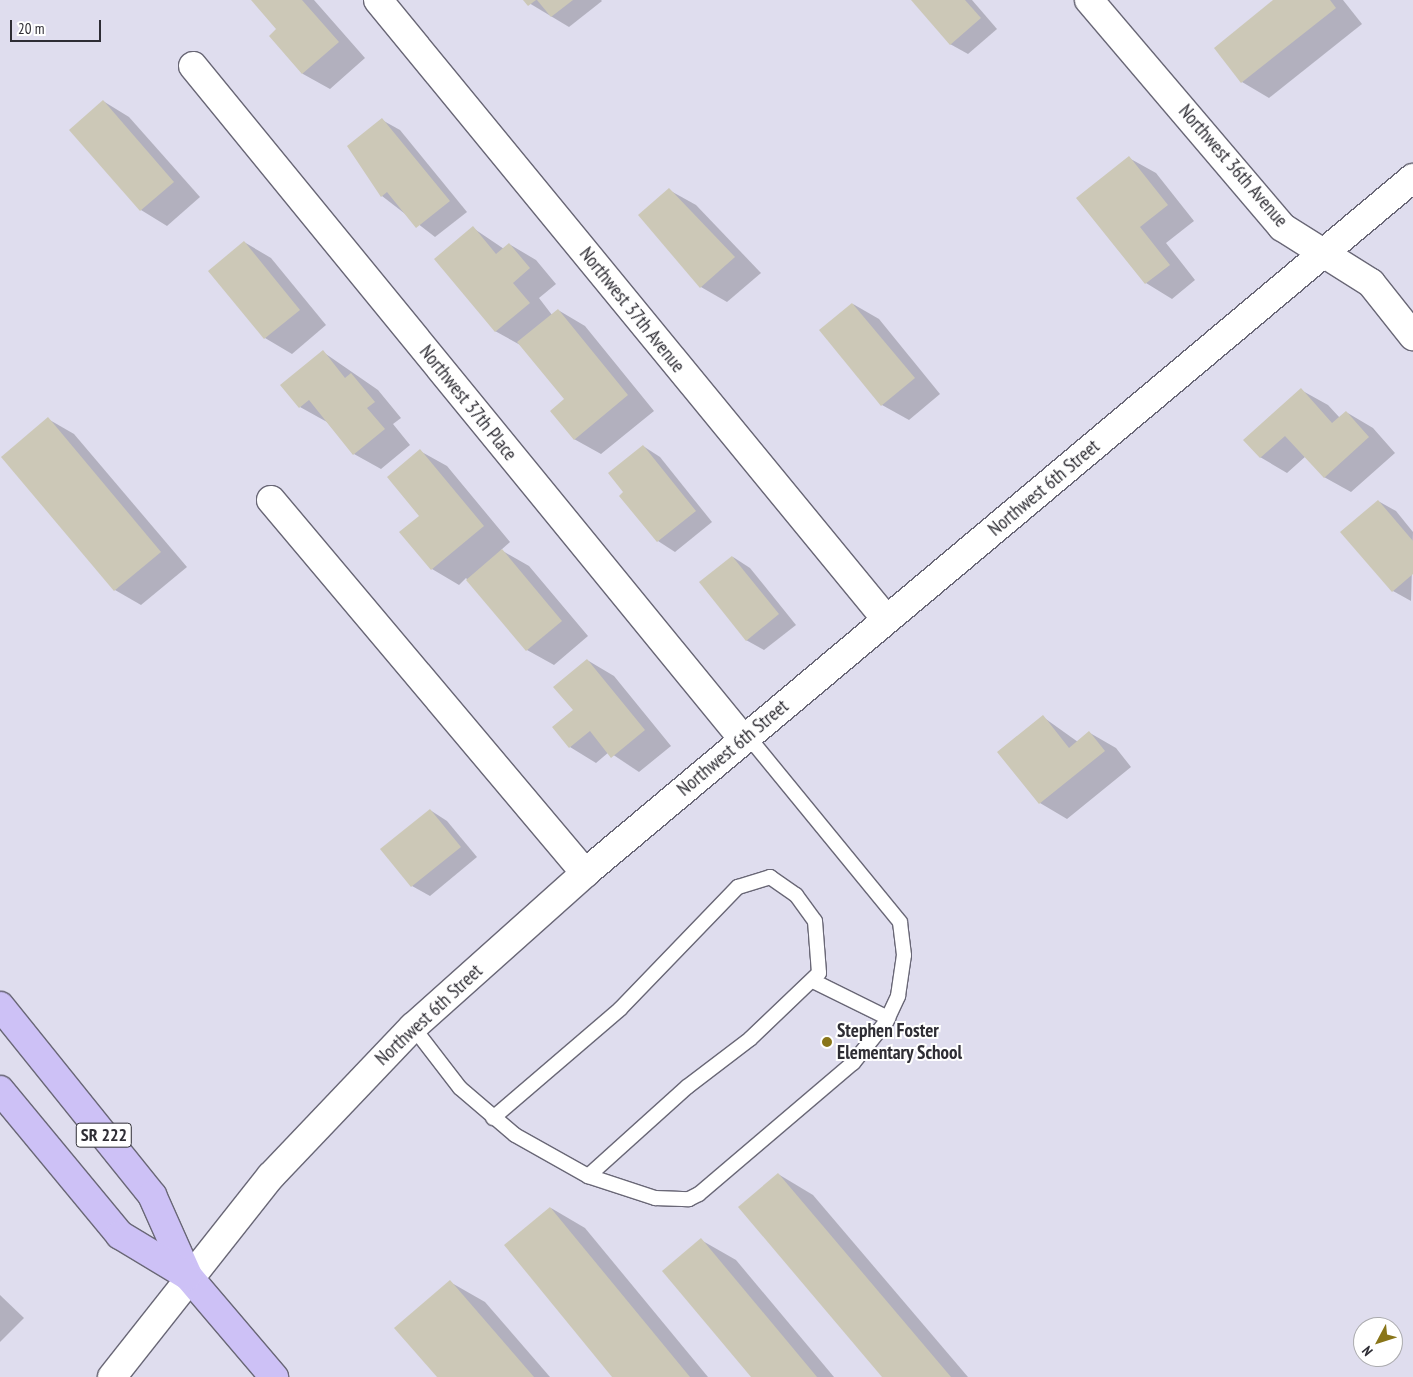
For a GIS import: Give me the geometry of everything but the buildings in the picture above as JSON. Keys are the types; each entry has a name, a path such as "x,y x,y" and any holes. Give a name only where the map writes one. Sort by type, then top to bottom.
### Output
{"main road":[{"name":"SR 222","path":"0,1006 152,1195 188,1276 274,1377"},
{"name":"SR 222","path":"0,1090 120,1235 188,1276"}],"street":[{"name":"Northwest 37th Avenue","path":"378,0 886,620"},
{"name":"Northwest 36th Avenue","path":"1089,0 1282,227 1370,283 1413,336"},
{"name":"Northwest 37th Place","path":"193,66 745,738"},
{"name":"Northwest 6th Street","path":"112,1377 188,1276 331,1108 412,1027 585,873 1413,178"},
{"path":"271,500 585,873"}],"lane":[{"path":"412,1027 460,1088 492,1118 552,1159 588,1176 655,1198 689,1199 700,1194 853,1062 888,1018 903,972 897,916 745,738"},
{"path":"492,1118 620,1009 738,887 758,878 770,878 796,895 815,921 820,951 819,974 588,1176"},
{"path":"813,981 888,1018"}],"place":[{"name":"Stephen Foster Elementary School","path":"827,1042"}]}
